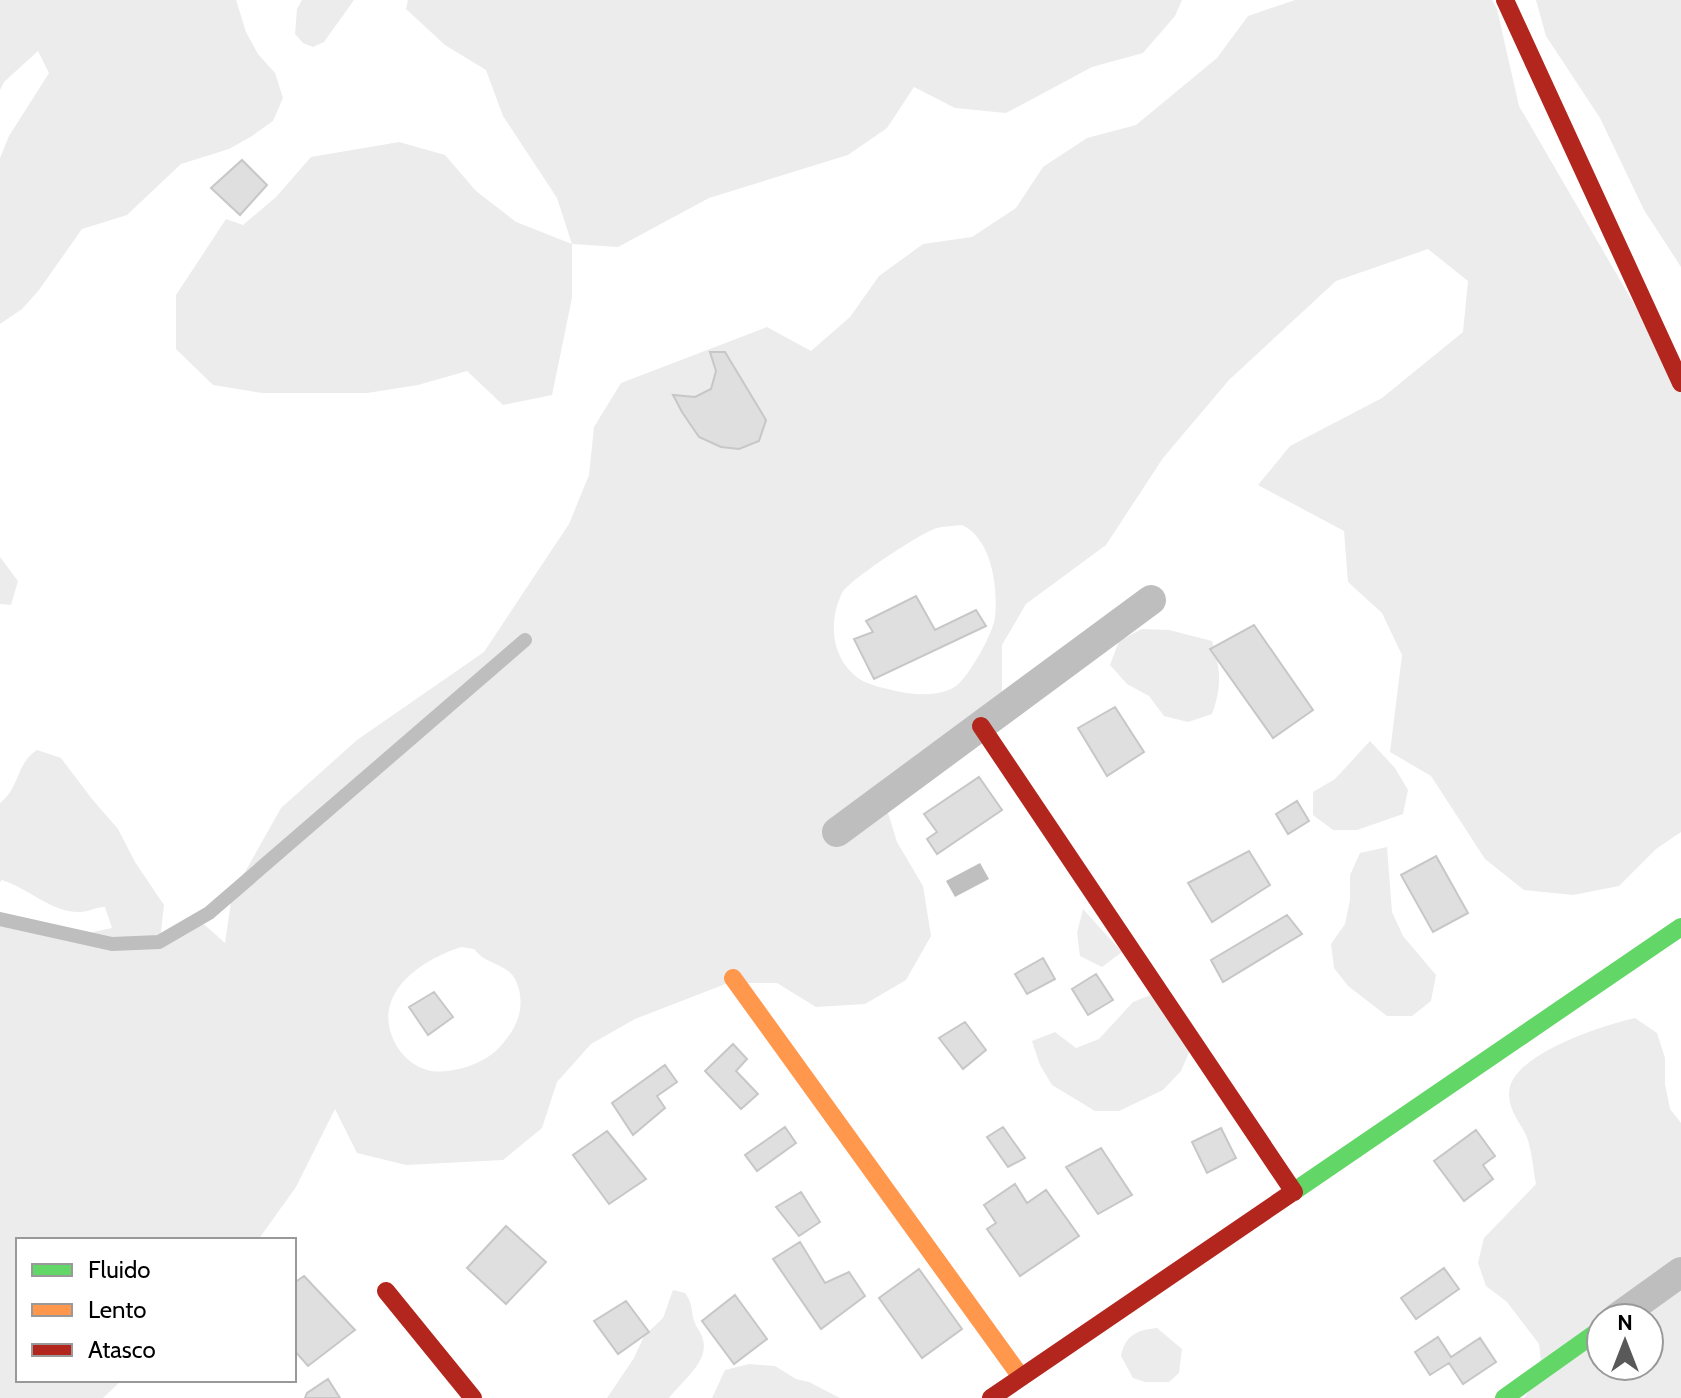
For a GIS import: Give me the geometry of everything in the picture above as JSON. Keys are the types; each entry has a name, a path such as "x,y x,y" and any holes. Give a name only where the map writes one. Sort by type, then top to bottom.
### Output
{"street":[{"path":"1505,0 1681,383"},
{"path":"837,832 1151,600"},
{"path":"981,726 1294,1192"},
{"path":"991,1398 1681,927"},
{"path":"733,978 1021,1377"},
{"path":"1639,1302 1681,1272"},
{"path":"386,1291 473,1398"},
{"path":"1504,1398 1585,1340"}],"lane":[{"path":"0,919 112,944 159,942 209,913 525,640"}],"shaded area":[{"path":"0,0 236,0 246,32 258,54 275,73 283,98 273,121 252,136 229,149 181,164 127,215 82,229 39,290 22,309 0,324 0,158 9,136 49,73 38,51 4,82 0,90"},
{"path":"302,0 354,0 324,42 313,47 303,43 295,34 297,9"},
{"path":"408,0 1182,0 1175,16 1143,53 1092,67 1006,113 955,108 914,87 887,128 848,155 709,198 618,247 572,244 557,198 503,116 486,70 445,45 406,9"},
{"path":"1295,0 1492,0 1497,9 1519,106 1681,385 1681,832 1656,849 1619,886 1573,895 1524,890 1485,859 1431,776 1390,752 1402,655 1382,613 1348,582 1344,531 1258,485 1290,446 1382,398 1463,332 1468,281 1428,249 1336,281 1229,380 1163,458 1106,545 1026,604 1002,645 1002,696 916,755 882,793 897,842 923,886 931,936 906,980 865,1004 816,1007 777,983 728,983 635,1019 591,1044 557,1082 542,1128 503,1160 406,1165 357,1153 335,1109 296,1187 259,1238 16,1238 16,1382 120,1382 103,1398 0,1398 0,926 70,937 112,928 105,907 83,912 60,909 12,884 0,882 0,803 11,790 30,755 37,750 61,758 118,829 135,862 164,905 160,940 197,918 225,943 232,895 281,808 357,740 484,652 569,524 589,475 594,427 621,383 767,327 811,351 850,317 879,276 923,244 972,237 1016,208 1043,167 1087,138 1136,125 1217,58 1248,16","holes":["962,525 980,541 991,565 995,617 985,644 961,681 950,690 918,694 878,687 851,672 838,653 834,629 838,604 847,587 871,568 937,528","461,947 474,949 485,959 503,967 516,981 521,1004 518,1018 502,1044 470,1066 440,1071 417,1066 395,1043 389,1023 391,1002 402,983 420,967"]},
{"path":"1536,0 1681,0 1681,267 1644,210 1600,118 1546,36"},
{"path":"399,142 445,155 476,191 516,222 572,244 572,298 552,395 503,405 467,371 418,385 367,393 262,393 213,385 176,349 176,295 226,219 243,225 276,197 311,157"},
{"path":"0,557 18,581 11,605 0,604"},
{"path":"1142,629 1169,630 1212,641 1219,678 1212,714 1188,722 1164,716 1149,696 1127,684 1110,665 1119,641"},
{"path":"1370,741 1395,768 1408,790 1403,814 1357,830 1333,830 1313,815 1313,792 1335,779"},
{"path":"1387,847 1392,912 1403,936 1436,975 1431,1001 1412,1016 1387,1016 1348,986 1334,968 1331,944 1345,924 1350,900 1350,875 1360,853"},
{"path":"980,863 989,879 955,897 946,881"},
{"path":"1083,909 1122,952 1102,967 1080,956 1077,933"},
{"path":"1158,992 1191,1048 1181,1071 1163,1090 1119,1111 1095,1111 1052,1085 1040,1065 1032,1041 1055,1032 1076,1048 1099,1039 1133,1002"},
{"path":"1635,1018 1657,1033 1665,1058 1665,1084 1670,1109 1681,1123 1681,1398 1524,1398 1542,1370 1539,1344 1507,1302 1486,1286 1478,1263 1484,1238 1536,1184 1528,1141 1510,1101 1513,1080 1523,1067 1540,1055 1581,1035"},
{"path":"673,1290 685,1293 691,1304 704,1348 698,1364 669,1398 607,1398 634,1358 644,1336 663,1318"},
{"path":"1157,1328 1182,1349 1179,1373 1169,1382 1145,1382 1133,1378 1121,1356 1125,1343 1137,1332"},
{"path":"749,1364 775,1366 840,1398 712,1398 725,1370"}],"building":[{"path":"242,160 267,185 240,215 211,188"},
{"path":"710,352 725,352 766,420 759,441 739,449 721,447 699,437 682,412 673,395 695,397 711,389 716,371"},
{"path":"916,596 935,630 976,610 986,626 874,679 854,639 873,632 866,621"},
{"path":"1254,625 1313,710 1273,738 1210,649"},
{"path":"1115,707 1144,752 1107,776 1078,728"},
{"path":"979,777 1002,810 937,854 927,839 937,832 924,814"},
{"path":"1297,801 1309,821 1288,834 1276,814"},
{"path":"1249,851 1270,885 1212,922 1188,883"},
{"path":"1436,856 1468,913 1433,932 1401,875"},
{"path":"1287,915 1302,934 1223,982 1211,960"},
{"path":"1043,958 1055,979 1027,994 1015,974"},
{"path":"1096,974 1113,1000 1088,1015 1072,989"},
{"path":"434,992 453,1017 428,1035 409,1007"},
{"path":"965,1022 986,1050 963,1069 939,1038"},
{"path":"733,1044 747,1059 736,1071 758,1094 741,1109 705,1071"},
{"path":"665,1065 677,1082 657,1096 665,1108 633,1135 612,1103"},
{"path":"785,1127 796,1143 757,1171 745,1155"},
{"path":"1003,1127 1025,1158 1008,1167 987,1137"},
{"path":"1221,1128 1236,1158 1207,1173 1192,1142"},
{"path":"1476,1130 1495,1156 1483,1165 1493,1179 1464,1201 1434,1161"},
{"path":"607,1131 646,1179 609,1204 573,1155"},
{"path":"1101,1148 1132,1195 1098,1214 1066,1167"},
{"path":"1015,1184 1027,1203 1046,1190 1079,1236 1020,1276 987,1229 996,1223 984,1205"},
{"path":"801,1192 820,1222 799,1236 776,1207"},
{"path":"506,1226 546,1262 506,1304 467,1268"},
{"path":"800,1242 825,1283 849,1272 865,1296 821,1329 773,1259"},
{"path":"1444,1268 1459,1289 1416,1319 1401,1298"},
{"path":"919,1269 962,1329 922,1358 879,1298"},
{"path":"304,1276 355,1330 308,1366 296,1352 296,1282"},
{"path":"735,1295 767,1339 734,1364 702,1321"},
{"path":"626,1301 649,1332 618,1354 594,1321"},
{"path":"1438,1337 1451,1357 1480,1338 1496,1362 1463,1384 1449,1363 1430,1375 1415,1352"},
{"path":"328,1379 340,1398 305,1398 307,1393"}],"traffic: fast":[{"path":"1293,1192 1681,927"},
{"path":"1504,1398 1585,1340"}],"traffic: slow":[{"path":"733,978 1021,1377"}],"traffic: jam":[{"path":"1505,0 1681,383"},
{"path":"981,726 1294,1192"},
{"path":"991,1398 1293,1192"},
{"path":"386,1291 473,1398"}]}
